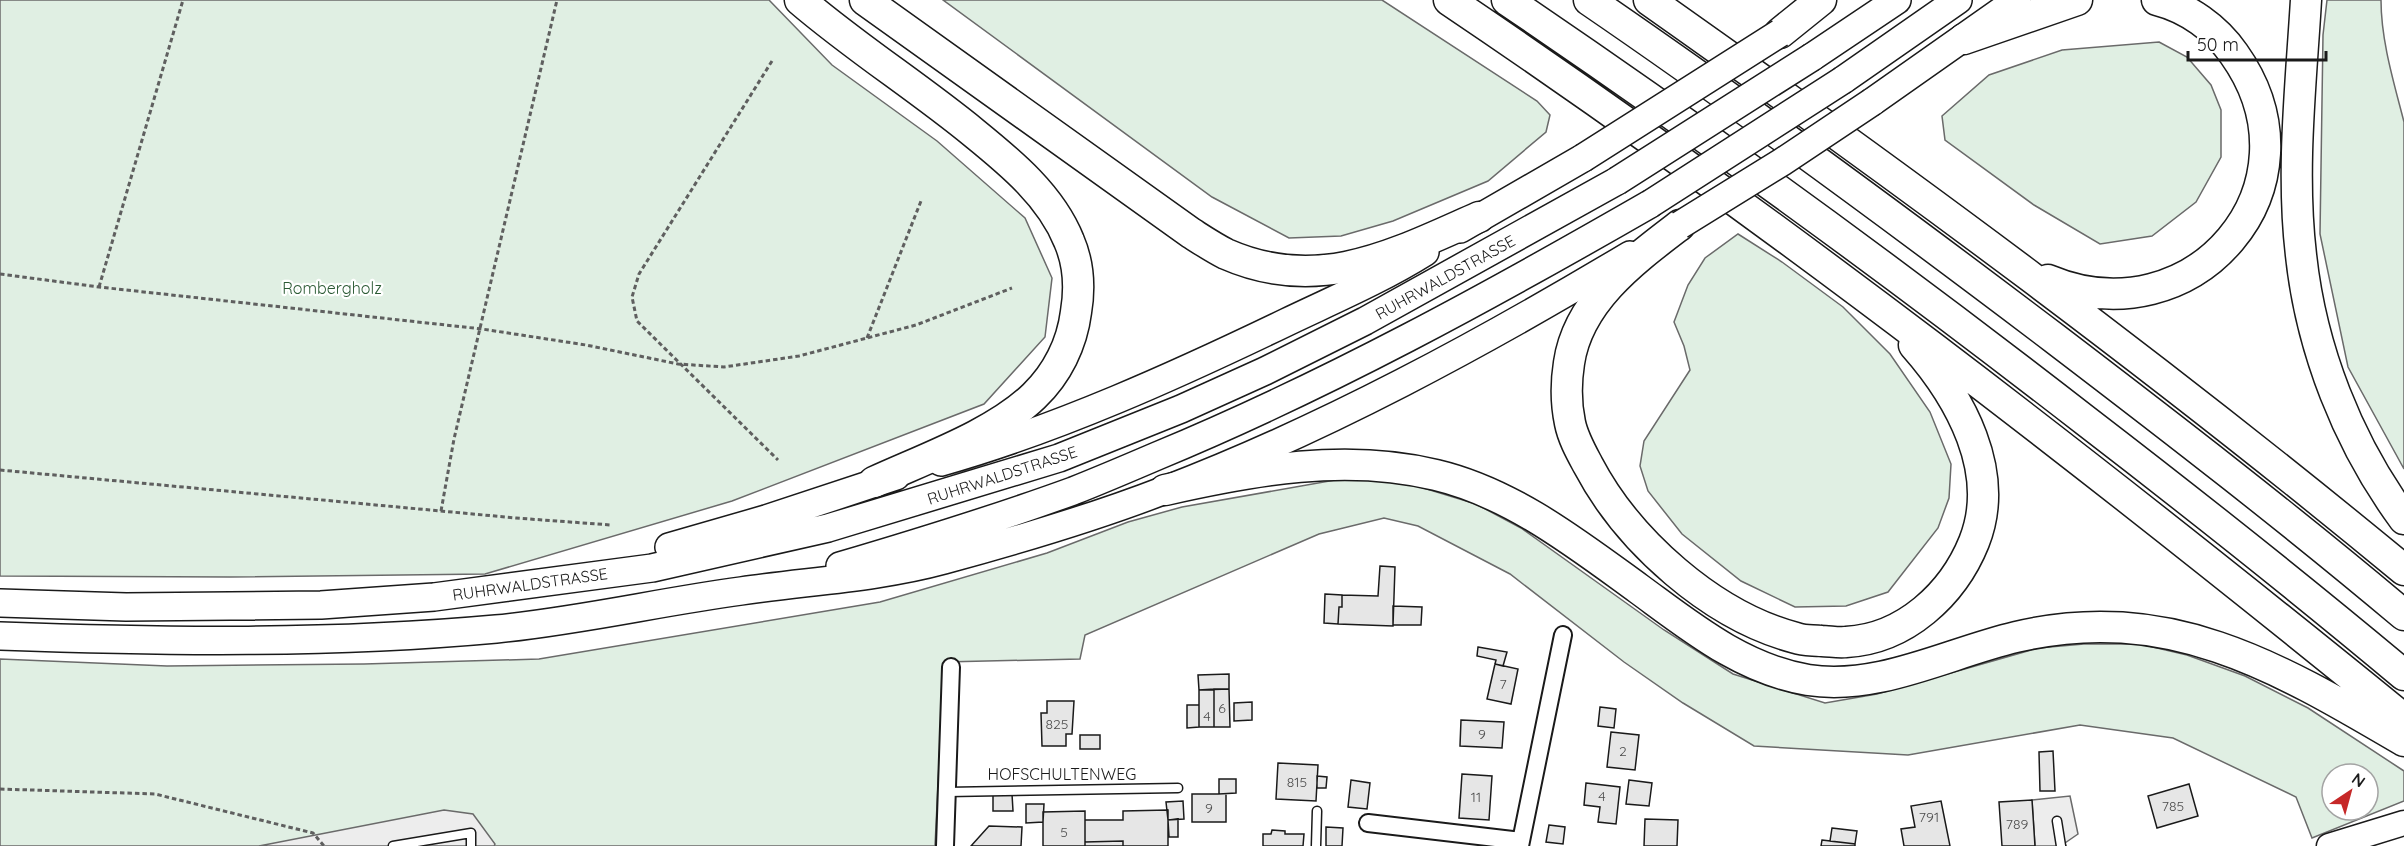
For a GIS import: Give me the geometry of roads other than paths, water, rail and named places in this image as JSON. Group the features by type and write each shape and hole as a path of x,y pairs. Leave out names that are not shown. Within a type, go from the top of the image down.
{"highway":[{"path":"801,0 845,36 935,101 1026,178 1057,218 1070,241 1078,270 1079,297 1066,352 1034,396 1007,418 976,435 874,482"},
{"path":"865,0 1191,233 1226,253 1260,266 1297,272 1333,270 1371,262 1479,217"},
{"path":"1449,0 1564,79 1846,281 2126,495 2404,719"},
{"path":"1507,0 1824,223 1986,344 2193,504 2404,675"},
{"path":"1589,0 1698,75 2010,305 2222,466 2404,615"},
{"path":"1649,0 1994,249 2242,439 2404,570"},
{"path":"1658,0 1690,29"},
{"path":"1780,33 1821,0"},
{"path":"575,577 973,453 1163,379 1344,295 1416,258 1479,217 1583,158 1835,0"},
{"name":"RUHRWALDSTRASSE","path":"0,603 126,607 321,605 435,597 652,568 828,528 1059,458 1181,409 1355,326 1617,181 1897,0"},
{"path":"740,591 831,569 923,542 1075,490 1203,437 1389,348 1515,282 1650,204 1843,80 1958,0"},
{"path":"0,636 135,641 307,640 413,636 545,622 740,591 906,570 1078,520 1165,490 1262,449 1448,357 1581,285 1782,162 1964,39 2017,0"},
{"path":"1964,39 2077,0"},
{"path":"1994,249 2042,278 2082,292 2131,292 2163,285 2199,269 2220,253 2236,234 2250,212 2260,188 2264,162 2262,113 2255,91 2244,68 2229,46 2210,27 2188,12 2157,0"},
{"path":"2306,0 2298,186 2301,254 2306,289 2321,352 2333,387 2372,469 2404,519"},
{"path":"1680,225 1641,255 1615,279 1596,302 1580,328 1569,361 1567,395 1570,424 1579,449 1599,486 1630,526 1668,565 1710,598 1755,624 1798,639 1847,642 1886,634 1918,616 1946,591 1965,564 1977,536 1983,507 1983,477 1974,442 1960,409 1917,349 1846,281"},
{"path":"1165,490 1263,471 1322,465 1360,464 1438,475 1493,496 1550,526 1697,632 1734,655 1775,673 1811,680 1844,681 1882,676 2016,637 2067,628 2109,626 2186,636 2228,649 2280,670 2404,741"}],"main road":[{"path":"2329,846 2404,823"}],"street":[{"path":"1368,824 1521,844 1563,635"},
{"path":"945,846 951,667"}],"lane":[{"name":"HOFSCHULTENWEG","path":"947,792 1178,788"},
{"path":"1316,846 1317,812"},
{"path":"2057,821 2061,846"},
{"path":"393,846 471,833 471,846"}],"park label":[{"name":"Rombergholz","path":"332,288"}]}
